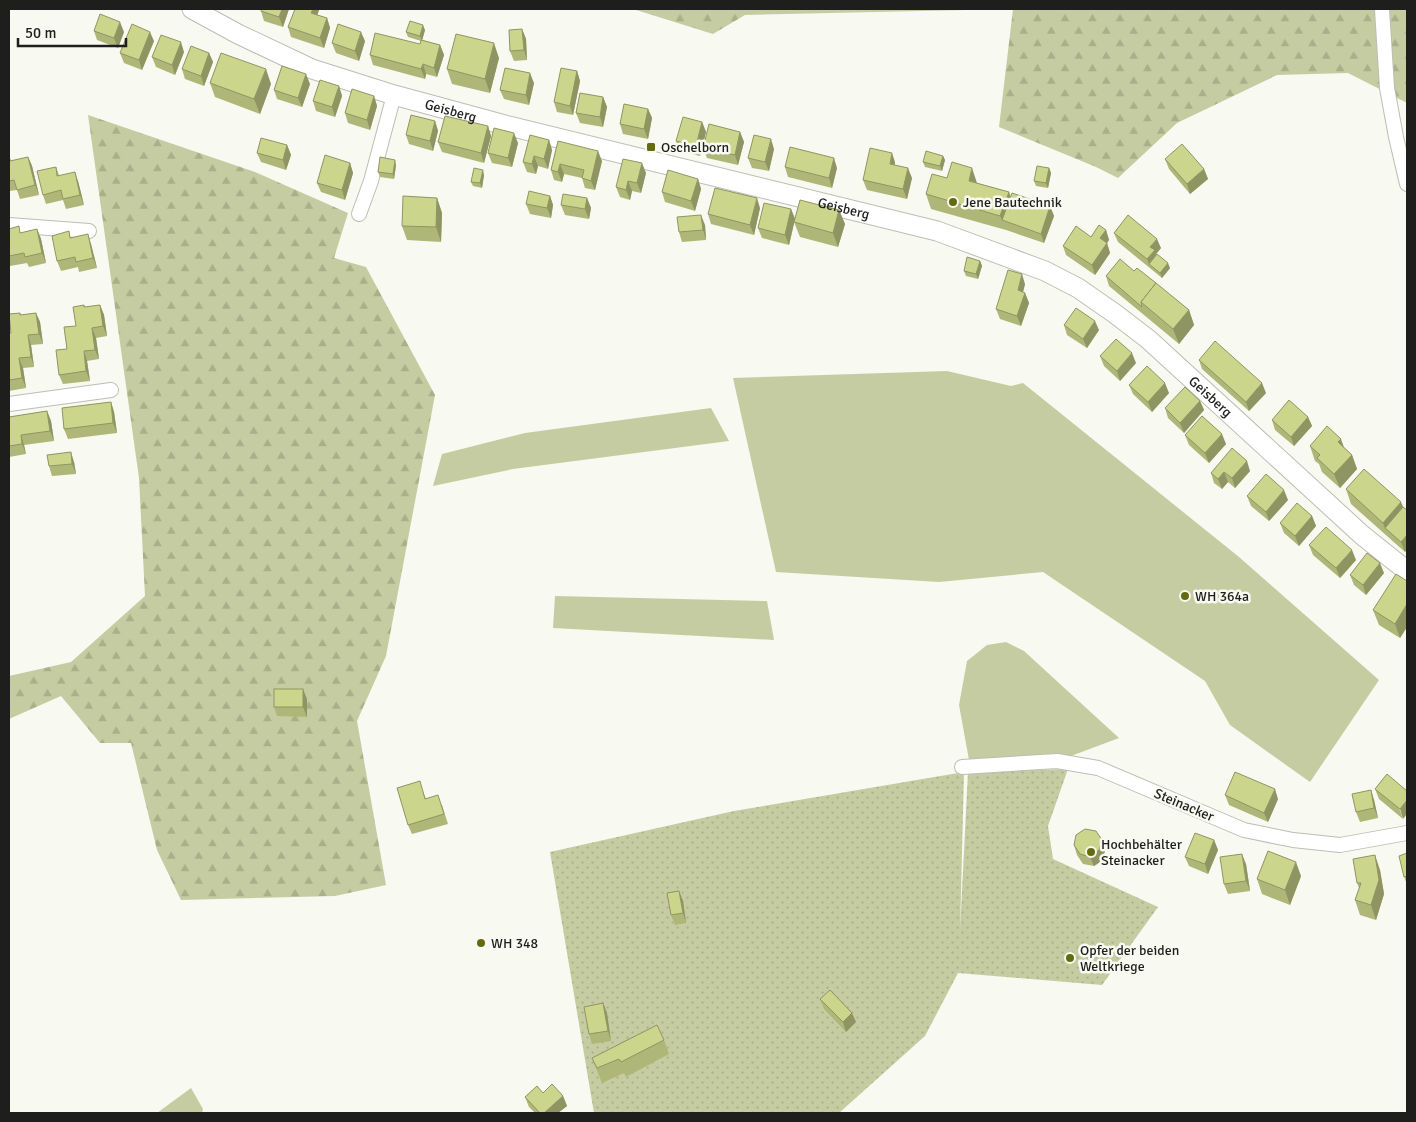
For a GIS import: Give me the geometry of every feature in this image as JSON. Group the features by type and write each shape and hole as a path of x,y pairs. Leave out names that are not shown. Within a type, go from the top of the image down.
{"street":[{"name":"Geisberg","path":"192,9 238,34 312,69 394,95 502,124 937,231 1045,271 1078,288 1148,339 1362,534 1407,571"},
{"path":"1382,9 1387,88 1407,184"},
{"path":"359,214 371,181 394,95"},
{"path":"9,225 90,231"},
{"path":"9,404 111,390"},
{"name":"Steinacker","path":"962,767 1057,761 1098,768 1244,830 1292,840 1340,845 1407,833"}],"green space":[{"path":"633,9 1013,9 745,15 713,34"},
{"path":"1013,9 1407,9 1407,103 1348,73 1277,75 1177,123 1118,178 999,127"},
{"path":"88,115 255,172 348,213 334,258 366,267 435,395 386,656 357,721 386,885 335,896 181,900 157,850 131,743 100,743 61,696 9,719 9,676 71,662 145,596 139,478"},
{"path":"947,371 1011,386 1023,383 1239,557 1379,680 1310,782 1230,725 1205,681 1043,572 939,582 776,572 733,378"},
{"path":"711,408 729,441 513,469 433,486 442,454 525,433"},
{"path":"555,596 767,601 774,640 553,628"},
{"path":"1006,642 1024,651 1119,738 1071,756 969,760 959,705 967,661 987,645"},
{"path":"1068,769 1048,826 1053,859 1158,907 1102,985 958,973 925,1036 839,1113 594,1113 550,852 734,811 964,772 960,931 968,772"},
{"path":"191,1088 203,1109 202,1113 157,1113"}],"building":[{"path":"261,9 282,9 279,17 261,11"},
{"path":"295,9 313,9 311,13 327,18 320,38 288,27"},
{"path":"100,14 120,22 114,38 94,31"},
{"path":"410,21 423,25 420,36 406,32"},
{"path":"132,24 150,32 139,60 120,53"},
{"path":"338,24 361,32 355,51 332,43"},
{"path":"522,29 524,50 510,51 509,30"},
{"path":"375,33 420,44 421,40 440,45 434,68 423,64 421,69 370,55"},
{"path":"456,34 494,43 485,79 447,69"},
{"path":"161,35 181,42 172,65 152,57"},
{"path":"191,46 209,53 201,76 182,69"},
{"path":"221,53 266,69 254,99 210,83"},
{"path":"282,66 306,74 298,98 274,90"},
{"path":"505,68 530,73 526,95 500,90"},
{"path":"561,68 577,71 570,106 554,102"},
{"path":"320,80 339,86 332,107 313,101"},
{"path":"352,89 374,96 367,120 345,113"},
{"path":"580,93 603,97 600,117 576,113"},
{"path":"624,104 648,109 644,129 620,124"},
{"path":"411,115 435,121 430,141 406,135"},
{"path":"445,116 488,126 481,153 438,142"},
{"path":"683,117 702,122 696,146 676,141"},
{"path":"709,124 740,132 735,155 703,148"},
{"path":"494,128 514,133 508,158 488,153"},
{"path":"530,135 549,140 544,159 534,156 532,164 523,162"},
{"path":"754,135 771,139 765,162 748,158"},
{"path":"261,138 287,145 283,160 257,153"},
{"path":"558,141 598,151 591,181 582,178 584,170 560,164 558,172 551,170"},
{"path":"1182,144 1204,169 1187,184 1165,159"},
{"path":"790,147 834,158 829,178 785,167"},
{"path":"870,148 892,153 890,164 908,168 903,189 863,180"},
{"path":"926,151 943,156 940,166 923,162"},
{"path":"9,155 10,161 28,157 35,185 17,190 14,180 9,181"},
{"path":"325,155 350,163 342,190 317,183"},
{"path":"380,157 395,160 393,174 378,172"},
{"path":"623,159 642,163 637,183 628,181 626,190 616,187"},
{"path":"952,162 972,168 969,181 1009,192 1000,216 926,194 932,174 947,178"},
{"path":"1037,166 1049,168 1046,183 1034,181"},
{"path":"56,167 57,176 75,172 80,195 63,199 61,190 43,195 37,171"},
{"path":"474,168 483,170 480,183 471,182"},
{"path":"668,170 698,179 691,201 662,192"},
{"path":"715,188 757,198 750,225 708,214"},
{"path":"529,191 550,196 547,208 526,204"},
{"path":"1012,193 1050,206 1041,234 1002,220"},
{"path":"563,194 587,198 585,209 561,205"},
{"path":"403,196 437,198 436,227 402,226"},
{"path":"800,200 839,210 833,233 794,222"},
{"path":"764,203 791,209 785,235 758,228"},
{"path":"701,215 703,230 679,232 677,217"},
{"path":"1128,215 1157,239 1150,247 1155,250 1147,259 1114,233"},
{"path":"1099,225 1106,230 1100,238 1107,243 1092,265 1063,246 1076,226 1091,237"},
{"path":"19,226 20,233 37,229 42,253 25,257 24,253 9,256 9,229"},
{"path":"69,231 70,238 88,234 93,258 76,262 75,257 57,261 52,236"},
{"path":"1157,254 1168,263 1160,273 1149,264"},
{"path":"967,257 980,261 976,274 964,271"},
{"path":"1120,259 1134,271 1137,268 1156,283 1141,302 1142,307 1106,276"},
{"path":"1008,270 1022,274 1018,290 1025,293 1017,316 996,309"},
{"path":"1156,283 1189,310 1173,329 1141,302"},
{"path":"84,305 84,307 100,305 103,326 92,328 95,350 84,351 86,371 59,375 56,350 67,349 64,327 76,326 73,307"},
{"path":"1076,308 1095,321 1083,339 1064,325"},
{"path":"20,313 20,315 36,313 39,334 28,335 31,357 19,358 22,378 9,380 9,333 11,333 9,314"},
{"path":"1116,339 1132,353 1117,371 1100,356"},
{"path":"1215,341 1262,383 1246,402 1199,360"},
{"path":"1147,366 1165,383 1148,402 1129,385"},
{"path":"1185,387 1200,401 1180,423 1165,408"},
{"path":"1289,400 1308,417 1291,437 1272,420"},
{"path":"111,402 113,423 64,429 62,408"},
{"path":"47,411 50,431 21,435 22,444 9,446 9,417"},
{"path":"1202,416 1222,434 1205,453 1185,435"},
{"path":"1327,426 1341,439 1338,442 1352,455 1334,474 1317,458 1320,455 1310,446"},
{"path":"1232,448 1247,461 1232,478 1224,472 1218,479 1211,473"},
{"path":"71,452 72,464 49,466 47,455"},
{"path":"1364,469 1401,502 1383,523 1346,489"},
{"path":"1266,474 1284,490 1266,512 1247,496"},
{"path":"1297,503 1312,516 1295,536 1280,523"},
{"path":"1403,507 1407,510 1407,535 1401,542 1385,528"},
{"path":"1326,527 1352,550 1336,568 1309,545"},
{"path":"1367,553 1380,563 1363,585 1350,575"},
{"path":"1396,574 1407,581 1407,604 1395,624 1373,610"},
{"path":"274,689 303,689 303,707 274,707"},
{"path":"1235,772 1275,789 1264,813 1225,795"},
{"path":"1387,774 1407,791 1407,800 1400,809 1375,789"},
{"path":"420,781 425,799 438,795 444,814 408,825 397,788"},
{"path":"1371,790 1374,808 1356,812 1352,794"},
{"path":"1085,829 1096,831 1102,840 1099,850 1090,857 1080,854 1074,845 1076,835"},
{"path":"1195,833 1214,840 1205,864 1185,857"},
{"path":"1268,851 1296,862 1285,890 1257,879"},
{"path":"1407,853 1407,876 1404,877 1399,856"},
{"path":"1242,854 1246,881 1224,884 1220,857"},
{"path":"1375,855 1379,880 1371,905 1355,900 1361,883 1357,883 1353,859"},
{"path":"679,891 683,913 671,915 667,893"},
{"path":"830,990 852,1013 843,1022 820,999"},
{"path":"603,1003 608,1031 589,1034 584,1007"},
{"path":"657,1025 664,1040 621,1062 619,1059 597,1068 592,1058"},
{"path":"552,1084 563,1096 544,1113 540,1113 525,1097 537,1086 543,1093"}],"place":[{"name":"Oschelborn","path":"651,147"},
{"name":"Jene Bautechnik","path":"953,202"},
{"name":"WH 364a","path":"1185,596"},
{"name":"Hochbehälter Steinacker","path":"1091,852"},
{"name":"WH 348","path":"481,943"},
{"name":"Opfer der beiden Weltkriege","path":"1070,958"}]}
